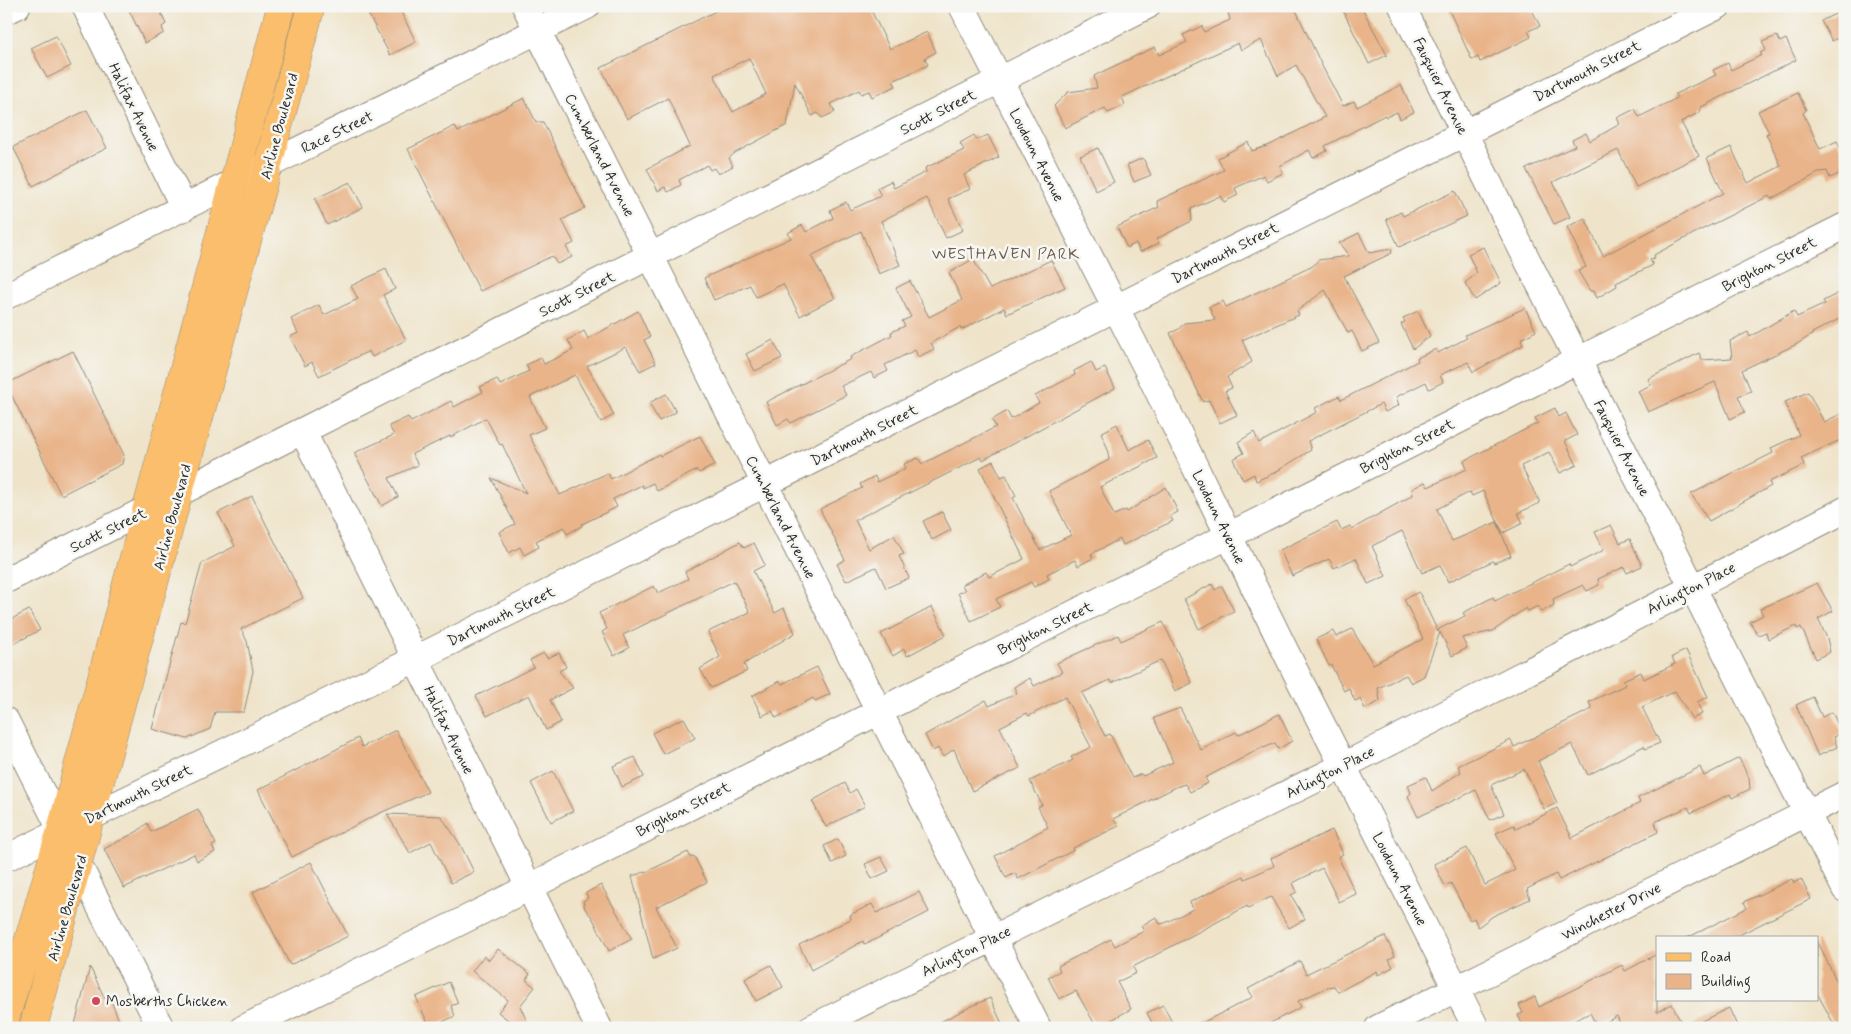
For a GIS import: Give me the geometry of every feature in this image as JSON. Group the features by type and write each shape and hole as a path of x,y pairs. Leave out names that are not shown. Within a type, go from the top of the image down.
{"main road":[{"name":"Airline Boulevard","path":"6,1016 61,830 144,512 281,6"},
{"name":"Airline Boulevard","path":"34,1028 311,6"}],"street":[{"path":"6,12 17,6"},
{"name":"Halifax Avenue","path":"85,6 184,208"},
{"name":"Cumberland Avenue","path":"525,6 1038,1028"},
{"name":"Race Street","path":"6,296 587,6"},
{"name":"Loudoun Avenue","path":"962,6 1476,1028"},
{"name":"Scott Street","path":"6,580 1146,6"},
{"name":"Fauquier Avenue","path":"1402,6 1578,360 1845,888"},
{"name":"Dartmouth Street","path":"6,858 414,660 1718,6"},
{"name":"Brighton Street","path":"244,1028 528,888 1845,226"},
{"name":"Halifax Avenue","path":"303,432 414,660 599,1028"},
{"name":"Arlington Place","path":"811,1028 1343,766 1845,510"},
{"path":"6,721 161,1028"},
{"name":"Winchester Drive","path":"1378,1028 1845,794"}],"building":[{"path":"127,6 158,6 166,24 162,27 164,33 145,43"},
{"path":"364,6 398,6 416,42 390,55"},
{"path":"726,6 869,6 890,49 927,32 936,52 925,58 928,65 893,81 896,86 872,97 869,91 861,94 859,90 831,104 835,112 822,118 818,113 812,116 795,83 787,125 735,153 729,158 733,166 718,174 714,168 710,170 707,165 679,180 681,185 668,192 665,187 658,191 647,169 690,146 668,98 627,119 601,68","holes":["749,58 766,94 733,112 714,75"]},
{"path":"1239,6 1244,13 1257,6 1294,6 1343,106 1354,101 1357,107 1401,85 1414,112 1400,119 1397,112 1386,117 1385,115 1325,146 1327,151 1313,158 1309,150 1280,166 1283,173 1267,181 1264,175 1235,188 1238,195 1224,202 1220,196 1191,209 1192,221 1156,239 1159,243 1140,252 1136,243 1127,248 1117,227 1159,207 1157,201 1224,170 1218,158 1248,142 1252,151 1270,145 1325,117 1296,65 1278,76 1261,40 1241,50 1238,43 1122,97 1125,105 1108,113 1105,108 1065,128 1054,106 1068,92 1097,88 1094,76 1108,69 1155,47 1159,55 1187,42 1183,35 1202,26 1204,32 1230,20 1228,12"},
{"path":"1341,6 1361,6 1387,55 1369,64"},
{"path":"1447,6 1530,6 1540,26 1528,31 1531,37 1480,62 1478,57 1472,60"},
{"path":"1845,9 1845,35 1832,41 1821,21"},
{"path":"56,36 71,66 47,78 31,48"},
{"path":"1777,36 1780,42 1786,39 1796,60 1701,107 1700,112 1681,122 1699,156 1636,187 1618,150 1553,182 1570,217 1554,224 1526,169 1575,146 1572,140 1586,133 1590,141 1620,124 1617,118 1635,109 1639,117 1677,98 1675,94 1716,75 1713,70 1728,63 1731,70 1762,55 1760,53 1766,50 1762,42"},
{"path":"1798,93 1806,110 1803,113 1820,149 1837,141 1845,157 1845,171 1830,178 1827,171 1820,172 1771,199 1769,196 1654,255 1655,257 1650,260 1653,265 1616,283 1617,286 1597,298 1594,291 1590,291 1578,271 1586,267 1567,227 1585,218 1603,256 1723,193 1707,158 1731,147 1748,183 1781,166 1766,134 1769,133 1758,111"},
{"path":"524,98 536,122 543,122 585,208 562,220 574,243 566,247 572,257 557,264 552,256 480,291 408,149 455,126 458,132"},
{"path":"87,110 107,148 33,186 13,147"},
{"path":"974,135 977,140 988,135 999,157 964,175 970,189 948,199 963,230 946,238 927,198 881,221 900,265 879,274 861,231 811,256 835,298 800,316 783,284 756,297 750,285 714,300 704,278 791,238 788,233 802,225 806,232 833,218 830,210 846,202 850,210 881,196 877,188 891,181 894,188 926,172 925,168 964,150 960,143"},
{"path":"1098,148 1114,182 1096,191 1080,156"},
{"path":"1143,158 1151,175 1134,182 1127,165"},
{"path":"350,182 363,207 327,225 315,199"},
{"path":"1455,191 1467,216 1399,247 1386,219 1401,212 1403,216"},
{"path":"1359,233 1369,253 1391,249 1392,253 1344,276 1379,343 1362,351 1352,331 1348,333 1325,290 1297,311 1299,315 1242,340 1252,362 1227,377 1232,388 1225,391 1237,415 1220,423 1209,400 1203,402 1170,333 1179,329 1184,323 1215,320 1209,307 1223,301 1226,307 1313,266 1318,260 1349,256 1339,243"},
{"path":"1483,247 1501,283 1475,300 1465,283 1477,273 1468,254"},
{"path":"973,259 990,289 1051,260 1065,287 1007,314 1004,308 961,330 960,327 931,343 934,349 918,357 915,350 885,365 888,371 874,378 871,372 841,386 846,395 791,423 788,419 777,425 766,402 851,359 850,357 892,335 891,332 905,326 902,321 911,317 896,288 910,281 929,317 962,300 949,273"},
{"path":"386,269 395,289 383,295 406,340 372,357 369,351 319,376 312,362 305,366 290,337 298,333 291,319 319,305 324,315 358,299 351,286"},
{"path":"1845,290 1845,316 1812,333 1797,344 1742,370 1751,391 1738,396 1745,412 1730,419 1715,382 1648,412 1638,391 1651,385 1648,379 1699,353 1702,360 1732,358 1730,341 1748,332 1750,337 1794,311 1797,317 1825,304 1823,301"},
{"path":"1525,308 1536,331 1521,339 1523,345 1473,372 1468,362 1440,375 1443,382 1429,389 1426,382 1396,397 1399,405 1385,412 1381,404 1308,441 1311,450 1274,473 1256,481 1254,474 1243,480 1233,459 1244,453 1238,442 1254,432 1259,443 1317,412 1315,408 1339,396 1341,400 1418,361 1417,358 1436,349 1438,353 1467,338 1465,335"},
{"path":"638,311 650,337 644,340 656,363 640,371 626,347 587,366 614,415 601,422 575,375 530,397 545,428 529,435 560,495 608,473 611,479 659,454 660,456 700,436 715,465 699,473 697,470 657,491 653,483 643,488 642,485 613,499 617,507 582,524 582,526 567,534 564,527 536,541 539,547 524,555 520,547 509,553 499,532 515,524 491,478 526,493 502,444 500,445 486,418 451,437 412,454 418,465 389,478 398,497 382,506 354,453 394,435 389,426 408,417 411,422 451,401 454,407 483,392 480,387 497,379 500,385 529,371 526,365 541,358 544,364 573,350 568,340 584,331 588,339"},
{"path":"1418,311 1430,336 1413,349 1401,324 1405,322 1403,318"},
{"path":"773,340 782,358 755,371 746,354"},
{"path":"73,351 124,455 122,464 61,495 6,384"},
{"path":"1091,362 1096,372 1105,368 1115,388 983,460 981,457 855,520 869,549 894,535 904,554 899,556 909,578 886,588 876,567 846,581 837,564 845,560 820,509 862,488 860,484 875,476 877,482 906,468 904,464 918,458 922,464 996,427 992,420 1007,411 1011,419 1039,403 1035,396 1075,375 1074,371"},
{"path":"1808,392 1824,422 1845,412 1845,438 1801,458 1804,465 1769,482 1771,486 1709,521 1691,494 1773,453 1771,448 1799,435 1785,402"},
{"path":"666,394 676,412 659,421 649,403"},
{"path":"1555,408 1559,417 1566,413 1577,435 1565,441 1577,465 1560,473 1549,452 1521,466 1540,503 1518,513 1523,523 1503,533 1483,491 1472,496 1470,492 1437,509 1452,541 1497,522 1511,556 1494,563 1493,561 1448,582 1440,565 1422,573 1402,531 1372,546 1386,576 1368,584 1356,558 1334,568 1329,559 1292,576 1280,550 1337,522 1341,530 1350,526 1352,529 1413,495 1412,489 1425,482 1428,487 1467,469 1464,461 1538,423 1535,418"},
{"path":"1117,424 1129,450 1148,440 1157,458 1100,487 1114,515 1126,510 1127,512 1166,487 1178,512 1170,516 1173,521 1123,545 1120,539 1091,554 1093,558 1078,566 1075,560 1047,574 1049,579 1034,587 1031,582 996,599 1000,607 971,621 958,593 965,590 962,585 986,572 989,577 1024,559 980,468 993,461 1001,477 1006,475 1016,496 1013,498 1040,550 1071,535 1049,491 1109,460 1107,447 1101,433"},
{"path":"252,496 303,598 241,629 247,641 253,671 244,712 215,712 210,729 187,739 152,729 181,622 185,623 202,563 235,546 218,513"},
{"path":"942,512 951,530 932,540 923,521"},
{"path":"1611,525 1620,543 1630,539 1642,566 1627,573 1624,567 1598,579 1599,585 1587,591 1583,585 1553,599 1554,605 1541,612 1538,606 1528,611 1526,608 1493,631 1462,638 1467,648 1452,656 1440,632 1424,676 1411,683 1406,675 1378,688 1380,701 1365,709 1360,699 1355,701 1349,688 1344,691 1316,639 1333,631 1336,637 1352,629 1373,664 1423,639 1404,599 1419,592 1438,632 1439,629 1465,616 1463,613 1493,597 1495,601 1569,564 1570,567 1604,550 1595,532"},
{"path":"740,542 744,548 754,543 765,565 753,571 775,613 784,608 795,633 744,664 747,671 711,688 700,669 720,657 708,632 750,612 734,581 623,635 629,648 614,656 602,632 607,629 599,613 654,586 658,593 688,579 685,572"},
{"path":"1817,583 1833,611 1818,619 1827,638 1830,652 1816,659 1801,627 1797,629 1796,626 1768,639 1766,632 1758,635 1750,622 1763,615 1760,609"},
{"path":"1212,584 1215,590 1222,586 1234,611 1199,629 1184,599"},
{"path":"932,607 946,635 907,656 904,649 893,656 881,634"},
{"path":"29,610 40,630 11,645 6,637 6,622"},
{"path":"1163,622 1192,683 1175,691 1161,660 1112,683 1110,680 1082,693 1105,736 1110,734 1132,778 1141,774 1143,776 1173,762 1154,718 1180,708 1201,750 1236,732 1238,735 1279,714 1292,741 1278,749 1275,743 1263,747 1205,778 1208,783 1190,792 1185,784 1176,787 1113,819 1119,826 1073,848 1074,850 1018,879 1015,873 1006,878 995,856 1048,827 1038,807 1042,805 1030,781 1073,760 1071,757 1091,747 1065,697 1029,716 1027,713 1000,727 1020,768 972,791 954,749 943,757 938,748 933,751 925,735 986,700 989,706 1017,693 1014,687 1030,678 1034,686 1062,672 1057,663 1118,635 1121,641"},
{"path":"1686,650 1708,697 1697,702 1702,714 1692,719 1675,691 1642,707 1660,743 1645,749 1644,746 1588,775 1572,744 1538,761 1557,803 1544,809 1524,769 1491,785 1504,814 1490,820 1476,790 1418,817 1408,796 1411,793 1408,785 1426,777 1432,791 1461,772 1458,766 1511,740 1514,747 1592,709 1589,702 1625,685 1623,680 1641,672 1644,679 1675,664 1672,657"},
{"path":"544,653 547,658 559,653 566,667 559,671 573,688 550,700 561,722 546,730 529,695 487,716 476,696 534,667 530,660"},
{"path":"817,667 830,694 815,701 813,698 776,718 772,711 762,716 752,696 780,681 782,684"},
{"path":"1813,697 1822,717 1832,712 1842,733 1834,737 1837,747 1818,756 1796,705"},
{"path":"684,718 695,738 663,754 652,733"},
{"path":"396,730 428,792 378,814 292,857 258,790 358,738 362,747"},
{"path":"635,757 644,777 622,787 613,766"},
{"path":"1739,758 1749,778 1750,789 1732,798 1730,794 1691,813 1688,807 1655,822 1658,832 1559,880 1556,874 1527,889 1530,899 1493,916 1478,927 1474,918 1470,920 1451,883 1445,886 1434,864 1467,848 1485,885 1515,870 1496,833 1514,825 1516,829 1557,808 1572,838 1640,803 1638,798 1700,767 1704,776"},
{"path":"553,771 573,811 551,822 531,783"},
{"path":"845,783 850,793 856,789 865,806 826,827 812,801"},
{"path":"198,809 216,844 212,846 215,852 197,861 194,854 124,888 104,849 138,831 147,823 151,832"},
{"path":"387,814 441,816 460,844 474,872 451,883 431,842 410,853"},
{"path":"1332,830 1343,854 1338,857 1356,894 1339,902 1322,868 1293,883 1297,892 1291,895 1305,919 1289,928 1271,897 1248,908 1247,906 1133,967 1136,973 1117,982 1131,1009 1097,1028 1076,991 1059,999 1048,977 1060,971 1058,966 1111,939 1115,946 1144,931 1141,926 1156,917 1160,924 1165,923 1193,909 1190,902 1244,876 1245,879 1274,866 1271,858"},
{"path":"838,839 846,856 832,863 824,846"},
{"path":"688,852 691,858 694,856 707,882 656,907 677,948 653,959 632,876 648,871"},
{"path":"881,857 889,871 872,879 865,864"},
{"path":"311,862 348,936 290,965 253,892"},
{"path":"1792,879 1794,883 1801,879 1811,899 1737,936 1691,936 1747,908 1744,902"},
{"path":"601,885 632,939 609,951 592,917 585,909 583,901 588,898 586,893"},
{"path":"919,892 929,912 870,942 864,944 863,941 811,970 799,945 851,919 850,915 872,904 877,913"},
{"path":"1385,936 1395,956 1389,959 1393,967 1378,975 1377,971 1338,992 1334,986 1328,987 1298,1001 1301,1007 1261,1028 1192,1028 1253,997 1248,989 1300,961 1306,974"},
{"path":"1818,942 1842,993 1845,1028 1836,1028 1818,995"},
{"path":"498,949 530,974 526,980 535,987 520,1006 530,1028 518,1028 498,1012 508,1000 472,971 484,956 489,960"},
{"path":"1656,955 1657,1012 1672,1004 1684,1028 1622,1028 1617,1016 1597,1027 1590,1013 1559,1028 1524,1028 1518,1015 1523,1013 1519,1005 1535,997 1539,1007 1622,965 1625,971"},
{"path":"771,965 783,987 756,1001 745,979"},
{"name":"Mosberths Chicken","path":"90,967 105,999 109,996 122,1028 74,1028"},
{"path":"449,982 458,1003 451,1006 455,1016 430,1028 416,997"},
{"path":"990,998 1004,1028 928,1028 976,1004"},
{"path":"1163,1005 1175,1028 1155,1028 1147,1013"},
{"path":"1729,1008 1738,1028 1687,1028"}],"place":[{"name":"Mosberths Chicken","path":"96,1001"}],"district":[{"name":"WESTHAVEN PARK","path":"1006,253"}]}
